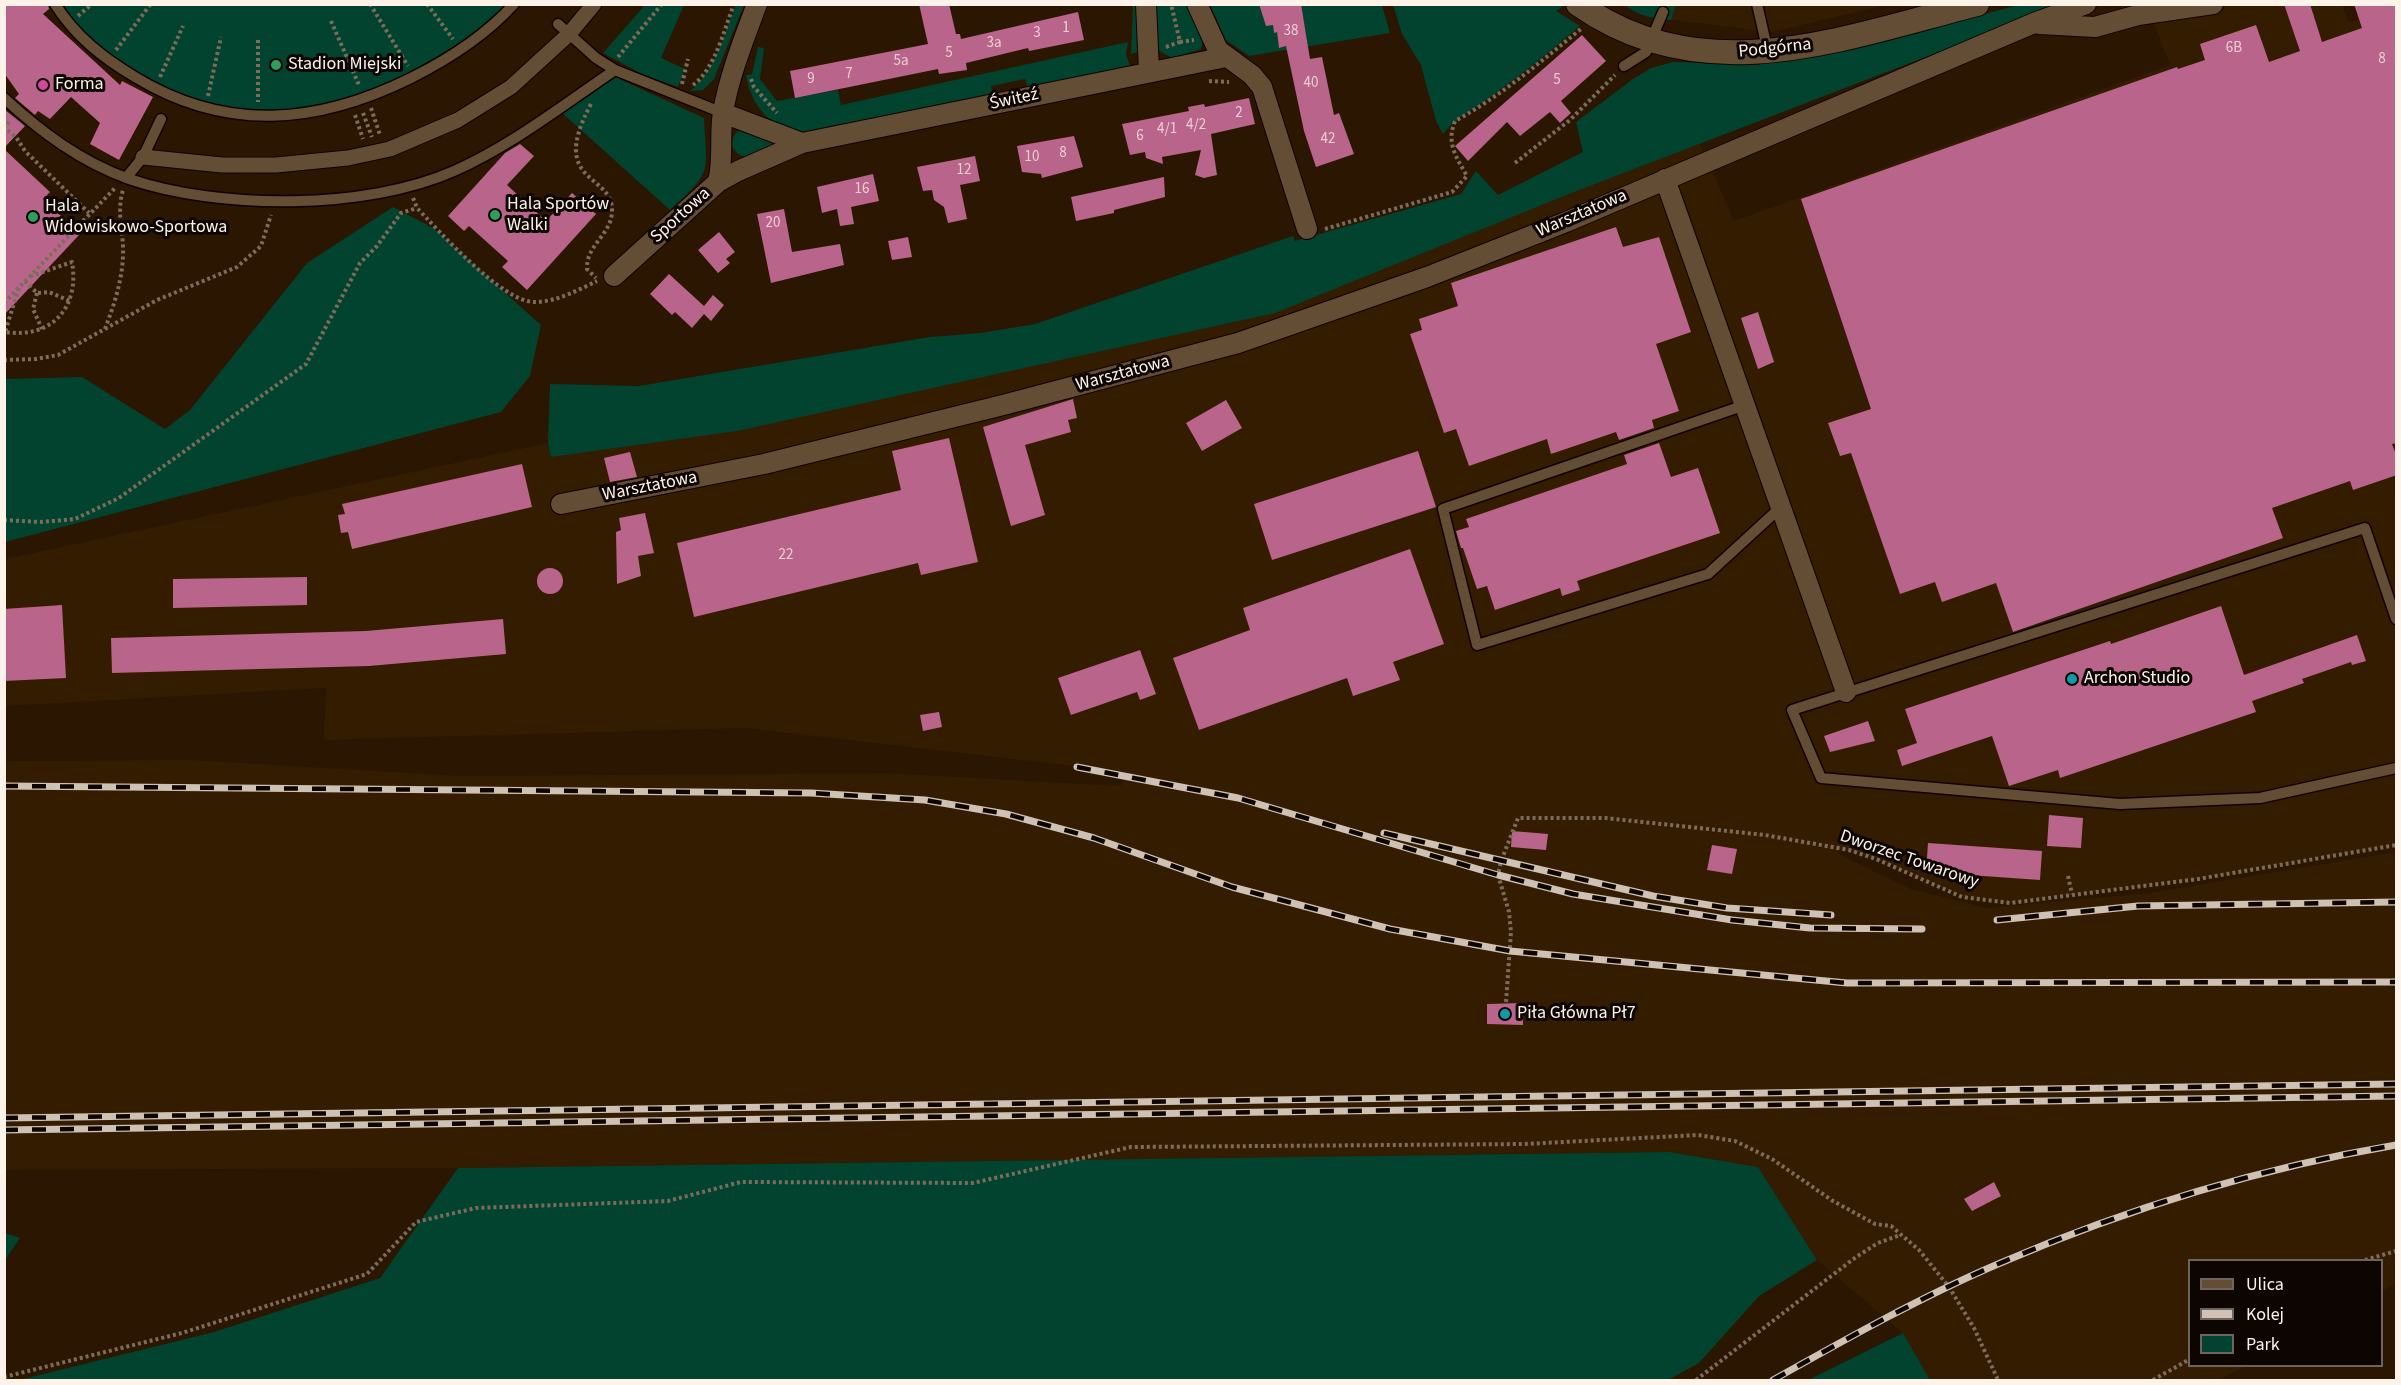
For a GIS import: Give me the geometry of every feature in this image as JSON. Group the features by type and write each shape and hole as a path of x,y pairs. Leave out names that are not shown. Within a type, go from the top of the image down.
{"street":[{"path":"143,157 222,165 265,165 376,152 458,120 511,87 563,29 594,4"},
{"name":"Sportowa","path":"606,278 718,182 722,161 723,113 741,46 757,4"},
{"path":"1146,4 1148,63"},
{"path":"1197,4 1214,44 1227,57 1252,75 1262,87 1307,230"},
{"name":"Podgórna","path":"1578,4 1615,26 1652,40 1710,53 1768,52 1830,41 1943,9 1977,4"},
{"name":"Warsztatowa","path":"561,504 764,464 1007,404 1238,343 1427,277 1566,222 2034,23 2086,4"},
{"name":"Warsztatowa","path":"2034,23 2095,27 2138,15 2213,4"},
{"name":"Świteź","path":"718,182 802,143 1148,63 1227,57"},
{"path":"723,113 802,143"},
{"path":"1665,179 1846,692"}],"lane":[{"path":"55,4 84,40 109,60 154,89 205,108 258,115 306,114 361,100 414,76 460,50 514,4"},
{"path":"1757,4 1768,52"},
{"path":"1624,66 1646,52 1663,12"},
{"path":"563,29 596,58 615,70 723,113"},
{"path":"4,98 64,147 126,178 158,188 274,200 339,198 410,188 454,171 524,131 615,70"},
{"path":"126,178 143,157 161,119"},
{"path":"1745,405 1443,509 1477,645 1708,574 1781,507"},
{"path":"2397,618 2365,528 1792,710 1821,778 2120,804 2260,798 2397,768"}],"path":[{"path":"370,4 414,76"},
{"path":"427,4 460,50"},
{"path":"615,70 618,57 662,4"},
{"path":"678,96 702,78 734,4"},
{"path":"1148,63 1180,42 1171,4"},
{"path":"109,60 150,5"},
{"path":"331,21 361,100 376,152"},
{"path":"154,89 183,26"},
{"path":"1307,230 1309,234 1452,192 1467,176 1451,148 1450,139 1455,121 1520,79 1574,34"},
{"path":"205,108 221,38"},
{"path":"258,40 258,115"},
{"path":"678,96 688,69 688,59"},
{"path":"1515,163 1570,120 1624,66"},
{"path":"750,69 754,87 783,120"},
{"path":"1205,81 1234,82"},
{"path":"361,100 376,152"},
{"path":"361,100 376,152"},
{"path":"593,100 574,148 578,165 590,180 606,193 612,204 609,226 597,240 586,262 587,269 606,278"},
{"path":"4,127 16,137 25,151 89,213"},
{"path":"4,303 89,213 126,178"},
{"path":"105,331 119,288 123,247 118,207 126,178"},
{"path":"410,188 417,208 467,258 514,296 534,303 565,296 606,278"},
{"path":"4,360 36,359 58,355 105,331 157,300 237,267 261,246 274,200"},
{"path":"4,520 40,522 75,519 119,498 306,364 360,263 378,246 401,213 417,208"},
{"path":"19,288 5,332 30,333 53,322 70,301 74,282 72,262 29,277"},
{"path":"25,281 37,293 49,292 70,301"},
{"path":"37,293 33,309 42,329"},
{"name":"Dworzec Towarowy","path":"1506,1002 1511,932 1509,912 1498,875 1500,861 1518,818 1605,818 1784,839 1849,850 1876,859 1962,897 2010,903 2037,902 2072,894 2198,879 2397,845"},
{"path":"2068,876 2072,894"},
{"path":"4,1377 182,1333 367,1274 416,1222 476,1208 668,1202 741,1182 973,1183 1131,1147 1525,1144 1698,1135 1735,1141 1772,1159 1833,1201 1875,1224 1891,1226 1919,1250 1949,1287 1974,1328 1998,1380"},
{"path":"1696,1380 1856,1257 1878,1243 1900,1235"},
{"path":"2369,1259 2397,1251"},
{"path":"2153,1380 2188,1360"}],"shaded area":[{"path":"2342,4 2349,23 2396,6 2396,845 2198,879 2010,903 1962,897 1877,859 1838,849 1838,854 1911,889 1987,908 2151,893 2396,852 2396,1283 2383,1291 2383,1259 2188,1259 2188,1367 2244,1367 2219,1380 1930,1380 1903,1333 1817,1260 1758,1167 1670,1152 458,1168 5,1170 5,761 191,760 461,776 887,773 1121,786 1125,772 745,728 324,740 326,688 5,706 5,559 548,443 551,457 1564,196 1700,144 1734,221 2170,65 2150,14 2213,5"},
{"path":"1676,5 1886,5 1772,32 1671,20"}],"green space":[{"name":"Stadion Miejski","path":"55,5 514,5 428,70 306,114 207,109 123,70"},
{"path":"645,5 684,5 661,58 685,69 678,87 642,74 603,53"},
{"path":"736,5 744,5 714,79 703,90 690,91 713,62"},
{"path":"1133,5 1139,5 1138,52 1131,54"},
{"path":"1154,5 1187,5 1203,40 1201,49 1172,58 1158,50"},
{"path":"1210,5 1260,5 1266,25 1273,25 1274,32 1277,32 1279,47 1307,42 1303,18 1293,5 1382,5 1390,33 1249,56 1226,40"},
{"path":"1393,5 1559,5 1562,7 1556,11 1580,26 1518,76 1462,116 1443,134 1436,121 1421,65 1402,34"},
{"path":"1625,5 1676,5 1671,20 1665,20 1640,14"},
{"path":"2019,5 2061,5 1564,196 1275,313 737,431 551,457 548,443 550,384 639,386 930,337 980,333 1035,324 1293,236 1295,241 1461,194 1476,171 1498,195 1583,152 1576,122 1651,68 1673,62 1755,65 1823,56"},
{"path":"1128,42 1126,54 1130,66 1028,88 1025,79 991,86 993,95 809,133 784,127 766,116 753,98 746,75 752,74 758,47 764,48 760,79 777,101 838,90 841,105"},
{"path":"615,77 704,118 706,161 704,170 694,187 670,210 561,112"},
{"path":"739,130 771,142 772,147 750,156 740,155 732,145 733,137"},
{"path":"393,207 433,228 541,325 530,376 501,412 5,542 5,379 82,377 165,429 190,410 307,263"},
{"path":"1670,1152 1758,1167 1817,1260 1759,1296 1699,1363 1668,1380 19,1380 214,1332 380,1278 458,1168"},
{"path":"4,1233 20,1238 5,1260"},
{"path":"1903,1333 1930,1380 1808,1380"}],"building":[{"path":"4,4 48,4 49,9 43,14 120,85 122,81 153,97 119,160 90,144 100,123 71,97 50,119 38,111 35,115 15,98 19,94 4,73"},
{"path":"919,4 949,4 956,34 960,34 961,39 1078,12 1084,40 1029,51 1028,48 966,63 967,70 939,74 938,69 795,98 790,71 928,44"},
{"path":"1259,4 1301,4 1310,59 1322,57 1334,115 1339,113 1354,154 1316,167 1304,131 1286,46 1279,48 1277,32 1274,33 1273,25 1266,26"},
{"path":"2284,4 2310,4 2322,42 2362,28 2354,4 2397,4 2397,443 2392,444 2397,457 2397,475 2353,490 2350,481 2272,508 2283,538 2013,632 1996,583 1942,602 1935,582 1900,594 1851,453 1840,456 1828,423 1871,409 1801,199 2177,67 2178,69 2205,60 2200,44 2256,25 2269,62 2300,51"},
{"path":"1582,35 1606,61 1561,101 1571,113 1560,123 1550,112 1520,136 1507,122 1468,161 1455,146"},
{"path":"1249,98 1255,124 1211,134 1217,175 1204,178 1195,175 1201,150 1162,157 1163,164 1146,158 1145,152 1130,155 1122,124 1189,111 1188,107 1204,104 1205,107"},
{"path":"4,109 25,126 4,148"},
{"path":"1074,136 1083,167 1042,178 1041,174 1022,172 1017,146"},
{"name":"Hala Sportów Walki","path":"520,144 534,156 507,185 546,221 572,193 596,214 527,290 502,267 508,261 469,226 464,231 448,216 505,153"},
{"name":"Hala Widowiskowo-Sportowa","path":"4,149 50,192 43,199 80,234 4,315"},
{"path":"975,156 980,181 960,185 967,219 948,223 944,207 934,200 932,190 923,191 917,167"},
{"path":"873,174 879,201 851,207 854,224 840,226 837,209 822,213 817,187"},
{"path":"1164,177 1165,197 1114,210 1114,213 1076,221 1071,197"},
{"path":"784,209 792,252 840,244 844,265 771,283 757,214"},
{"path":"1616,227 1623,247 1659,237 1691,332 1656,344 1679,411 1652,420 1654,428 1619,440 1616,432 1551,454 1547,439 1469,466 1456,429 1444,433 1410,334 1422,330 1419,319 1458,306 1451,283"},
{"path":"719,232 735,252 726,259 730,263 718,273 698,250"},
{"path":"908,237 912,257 892,260 888,241"},
{"path":"669,274 704,306 713,295 724,305 711,321 704,314 692,328 675,312 672,315 650,294"},
{"path":"1758,312 1774,362 1758,369 1741,318"},
{"path":"1073,399 1077,418 1068,420 1071,432 1025,445 1045,515 1011,526 983,427"},
{"path":"1226,400 1242,428 1202,451 1186,423"},
{"path":"949,438 978,562 921,575 918,563 694,617 677,543 901,490 892,451"},
{"path":"1659,443 1671,477 1698,468 1720,533 1577,581 1580,590 1562,596 1560,588 1495,610 1487,586 1477,589 1463,548 1461,548 1456,531 1469,527 1466,519 1627,464 1624,455"},
{"path":"1418,451 1436,507 1272,560 1254,504"},
{"path":"630,452 637,477 610,482 604,458"},
{"path":"522,464 532,507 352,549 348,532 341,533 338,515 345,514 342,504"},
{"path":"645,513 654,553 638,556 641,576 617,584 616,532 621,530 619,518"},
{"path":"1410,549 1444,644 1393,662 1400,680 1353,696 1347,678 1199,730 1173,658 1250,630 1243,608"},
{"path":"550,568 559,572 563,581 559,590 550,594 541,590 537,581 541,572"},
{"path":"307,577 307,605 173,608 173,579"},
{"path":"62,605 66,678 4,681 4,609"},
{"path":"2221,606 2244,675 2357,635 2366,661 2352,665 2351,662 2302,679 2304,683 2252,701 2256,712 2060,778 2058,770 2009,786 1992,736 1902,766 1897,750 1917,743 1905,709 2110,641 2111,644"},
{"path":"503,619 506,654 369,666 112,673 111,638 366,631"},
{"path":"1140,650 1156,694 1140,700 1137,692 1071,715 1058,678"},
{"path":"939,712 942,727 923,731 920,715"},
{"path":"1868,721 1875,741 1830,752 1824,736"},
{"path":"2049,815 2083,818 2081,848 2047,846"},
{"path":"1512,831 1548,834 1546,850 1511,847"},
{"path":"1928,843 2042,851 2040,880 1926,872"},
{"path":"1712,845 1737,849 1732,874 1707,870"},
{"name":"Piła Główna Pł7","path":"1523,1003 1523,1025 1487,1024 1487,1004"},
{"path":"1994,1182 2001,1196 1972,1211 1964,1199"}],"railway":[{"path":"1077,767 1238,798 1498,875 1573,894 1732,920 1810,928 1922,929"},
{"path":"4,786 811,793 925,800 1006,814 1094,838 1232,887 1390,929 1510,951 1847,983 2396,982"},
{"path":"1384,833 1653,896 1727,908 1831,915"},
{"path":"1997,920 2138,906 2396,902"},
{"path":"4,1118 2396,1084"},
{"path":"4,1130 2396,1096"},
{"path":"1773,1380 1941,1290 2095,1225 2244,1178 2345,1154 2396,1145"}],"place":[{"name":"Stadion Miejski","path":"276,65"},
{"name":"Forma","path":"43,85"},
{"name":"Hala Sportów Walki","path":"495,215"},
{"name":"Hala Widowiskowo-Sportowa","path":"33,217"},
{"name":"Archon Studio","path":"2072,679"},
{"name":"Piła Główna Pł7","path":"1505,1014"}]}
